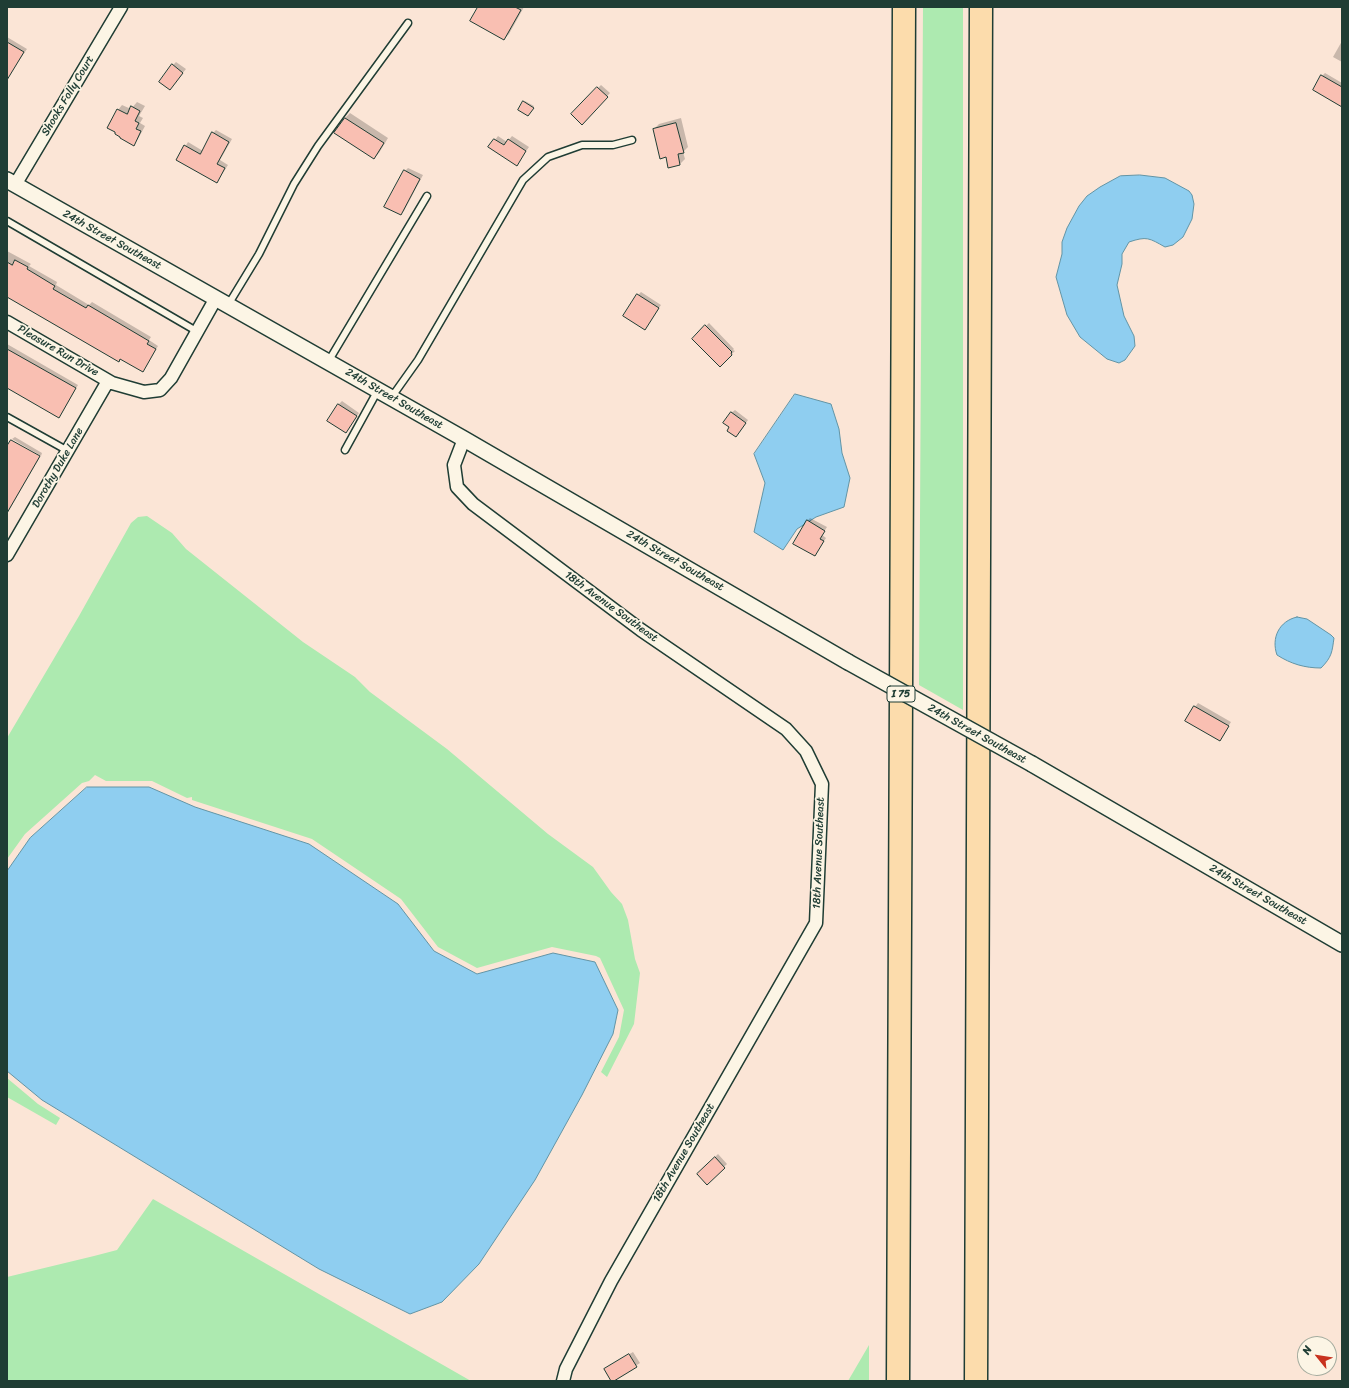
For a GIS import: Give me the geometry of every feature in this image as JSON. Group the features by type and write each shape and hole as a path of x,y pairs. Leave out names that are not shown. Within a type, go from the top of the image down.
{"highway":[{"name":"I 75","path":"898,1381 904,7"},
{"path":"976,1381 981,7"}],"street":[{"name":"Shooks Folly Court","path":"11,183 121,7"},
{"name":"24th Street Southeast","path":"11,183 464,439 848,662 1032,764 1342,944"},
{"name":"Pleasure Run Drive","path":"7,322 108,381 144,392 160,390 171,378 198,332 222,302"},
{"name":"Dorothy Duke Lane","path":"7,554 108,381"},
{"name":"18th Avenue Southeast","path":"464,439 454,465 457,487 473,504 641,630 786,729 806,752 822,784 816,923 611,1281 566,1369 563,1381"}],"lane":[{"path":"222,302 259,254 294,184 318,146 408,23"},
{"path":"345,450 385,394 418,360 523,180 548,157 582,145 613,145 632,140"},
{"path":"328,362 427,196"},
{"path":"7,221 198,332"},
{"path":"7,417 68,451"}],"green space":[{"path":"923,7 963,7 963,710 919,685"},
{"path":"147,516 172,533 186,549 303,642 355,677 370,692 447,749 548,834 593,867 611,892 622,904 628,920 635,959 640,973 634,1024 607,1077 601,1072 619,1037 624,1010 600,958 552,947 477,968 438,947 401,899 312,839 192,800 192,797 187,798 152,781 106,781 95,775 89,781 82,783 25,834 7,859 7,738 79,616 131,523 138,517"},
{"path":"7,1078 38,1104 60,1118 56,1125 7,1097"},
{"path":"153,1199 471,1381 7,1381 7,1277 117,1250"},
{"path":"869,1345 869,1381 848,1381"}],"water":[{"path":"1140,175 1165,178 1189,191 1192,195 1194,204 1192,219 1183,237 1173,245 1165,247 1148,239 1140,239 1129,242 1122,254 1122,264 1117,285 1124,316 1134,336 1135,346 1125,360 1119,363 1107,359 1080,337 1067,315 1056,277 1062,254 1062,242 1067,228 1079,206 1087,196 1120,176"},
{"path":"795,394 831,404 839,429 842,453 850,478 844,507 816,517 797,529 783,550 754,532 765,483 754,454"},
{"path":"1297,617 1307,619 1334,638 1331,654 1321,668 1298,665 1277,655 1275,642 1278,631 1285,622"},
{"path":"87,787 149,787 195,807 309,844 398,904 434,951 477,974 553,953 595,962 618,1010 613,1034 582,1095 535,1180 479,1264 442,1302 410,1314 319,1269 42,1100 7,1071 7,871 30,838"}],"building":[{"path":"478,7 515,7 521,10 504,40 470,21"},
{"path":"7,42 24,52 7,80"},
{"path":"172,64 183,73 170,90 159,82"},
{"path":"1321,75 1342,87 1342,107 1313,90"},
{"path":"597,87 608,97 582,125 571,114"},
{"path":"523,101 534,108 528,116 518,110"},
{"path":"131,106 140,111 135,121 139,123 136,129 141,131 134,146 107,128 117,109 127,114"},
{"path":"345,118 384,143 374,159 334,133"},
{"path":"676,123 684,153 678,154 680,165 668,168 666,157 660,159 653,129"},
{"path":"212,132 229,142 217,164 225,168 217,183 176,160 184,145 200,154"},
{"path":"494,139 504,145 508,139 526,151 517,166 488,147"},
{"path":"404,170 420,179 401,215 384,207"},
{"path":"15,260 28,267 27,269 55,286 53,289 86,308 88,305 149,341 147,344 156,349 143,372 120,359 119,362 7,297 7,262 12,265"},
{"path":"637,294 659,308 645,330 623,316"},
{"path":"705,325 732,352 732,355 720,367 692,339"},
{"path":"7,349 76,388 59,418 7,388"},
{"path":"338,404 357,416 346,433 327,421"},
{"path":"731,412 746,423 736,437 727,431 729,427 723,423"},
{"path":"11,440 40,456 7,513 7,446"},
{"path":"807,520 825,531 820,539 824,541 815,556 793,544"},
{"path":"1194,706 1229,726 1220,741 1185,721"},
{"path":"715,1157 725,1168 707,1185 697,1174"},
{"path":"629,1354 637,1367 614,1381 611,1381 604,1369"}]}
